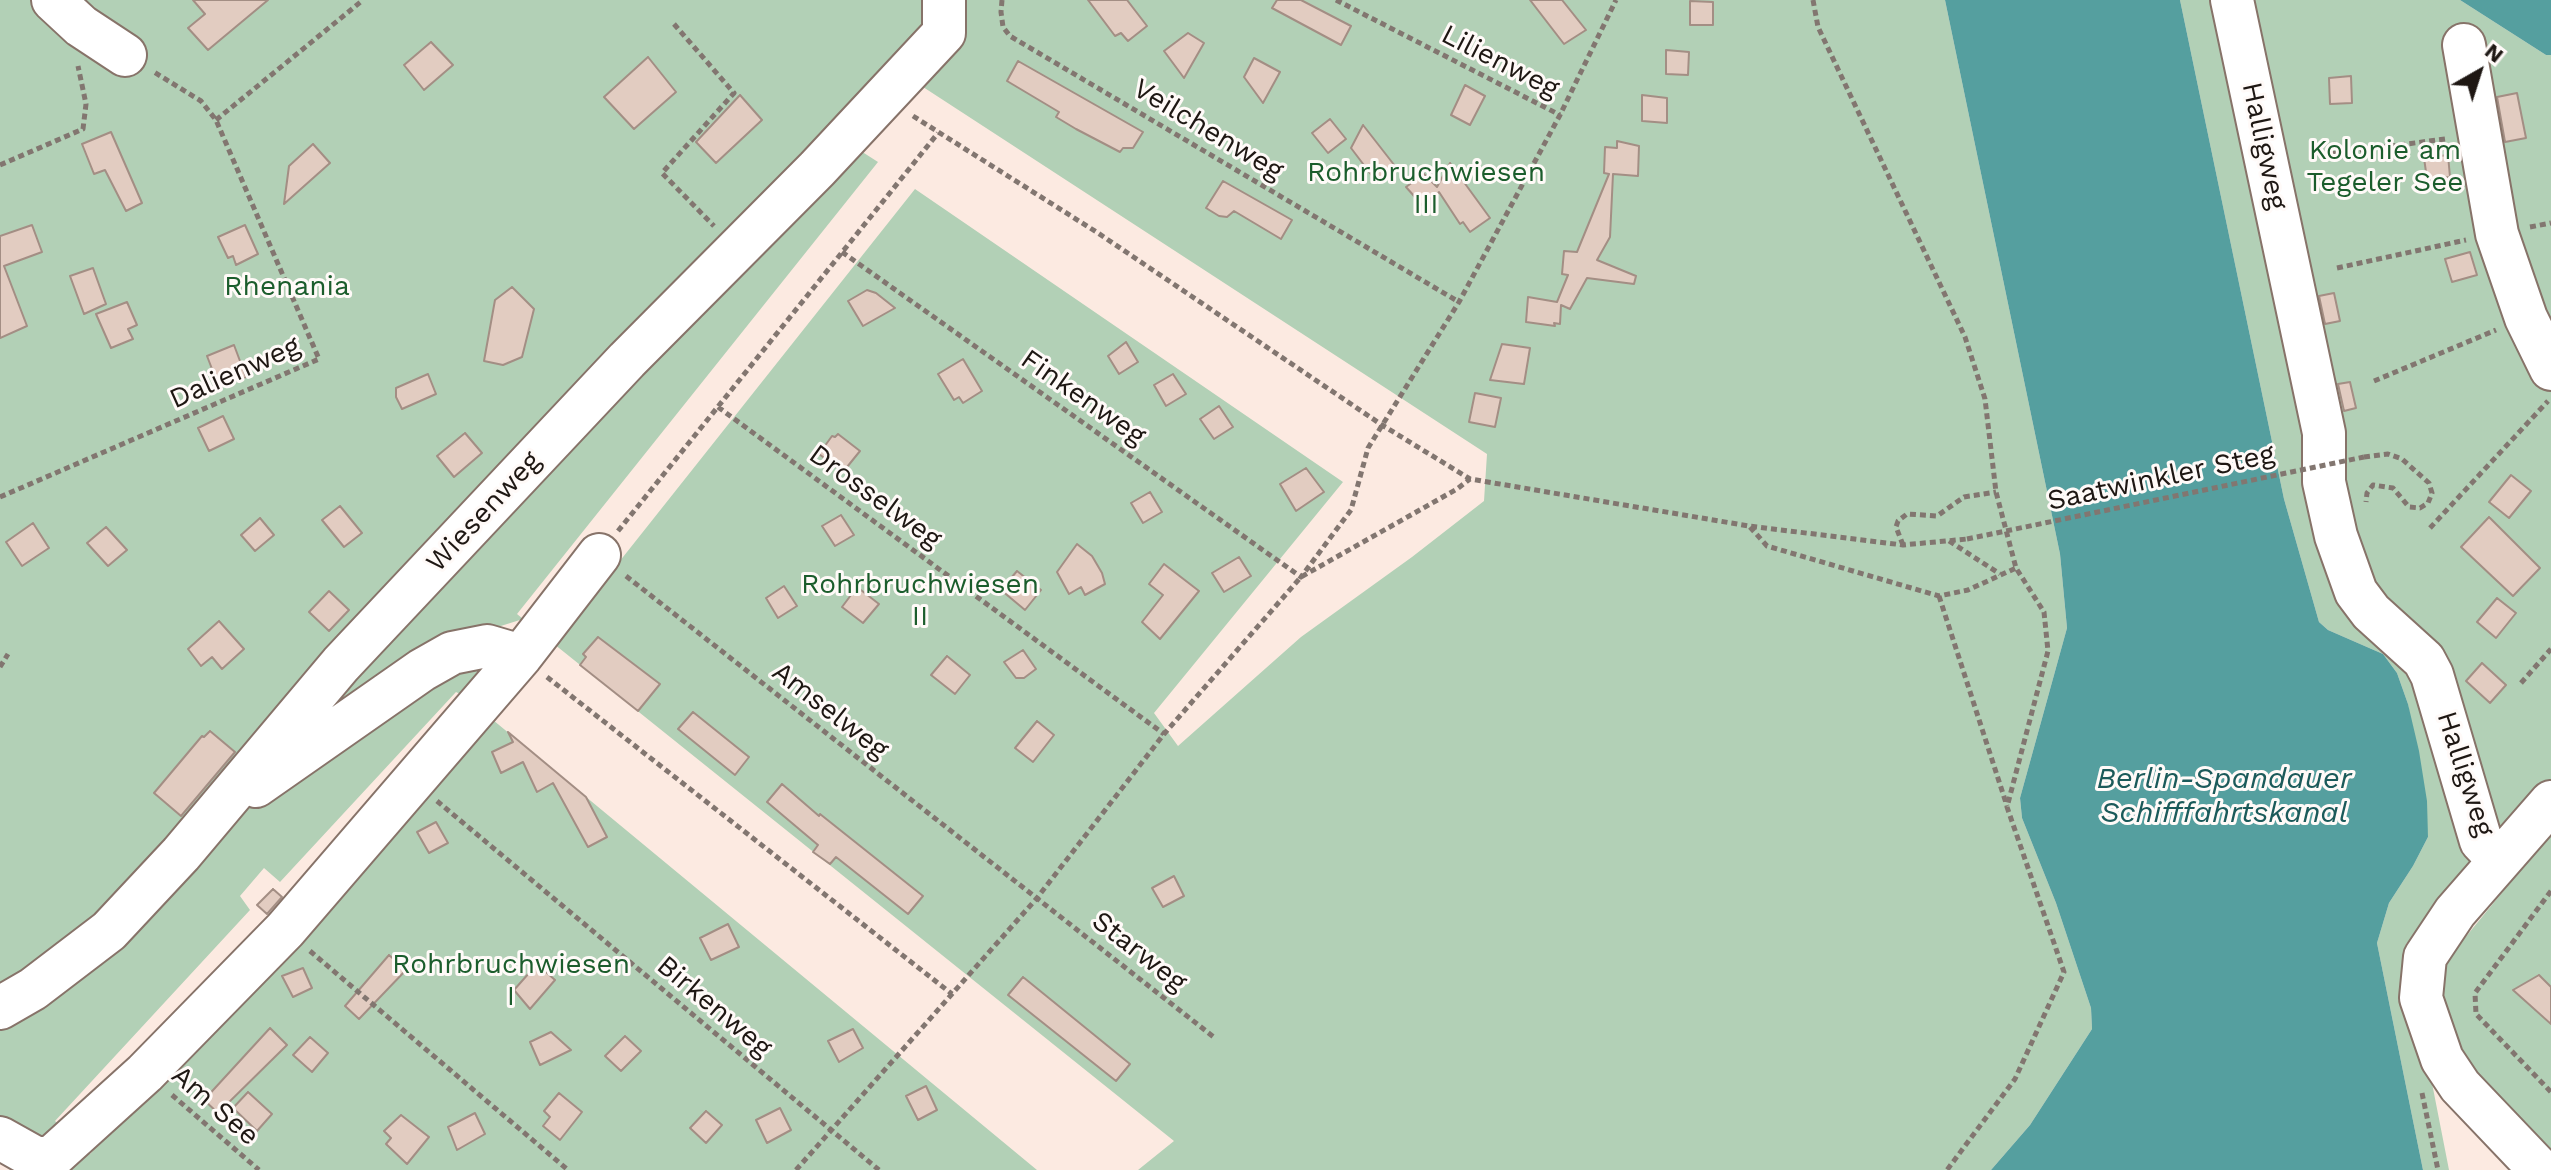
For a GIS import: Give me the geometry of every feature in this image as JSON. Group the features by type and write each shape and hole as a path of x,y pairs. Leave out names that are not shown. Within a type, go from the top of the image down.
{"lane":[{"name":"Wiesenweg","path":"0,1008 33,989 109,931 181,854 362,641 627,360 888,95 944,33 944,0"},
{"name":"Halligweg","path":"2232,0 2324,433 2324,482 2336,536 2356,592 2371,612 2424,660 2432,675 2481,841 2499,860 2455,912 2425,957 2421,998 2442,1059 2460,1086 2540,1170"},
{"path":"67,13 125,55"},
{"path":"2464,45 2497,234 2526,318 2551,369"},
{"path":"0,1138 34,1157 50,1159 145,1073 285,930 521,656 599,555"},
{"path":"232,791 240,797 422,670 452,653 487,646 521,656"},
{"path":"2499,860 2551,802"}],"path":[{"path":"216,120 363,0"},
{"name":"Veilchenweg","path":"1002,0 1003,27 1010,36 1459,302"},
{"name":"Lilienweg","path":"1336,0 1560,115"},
{"path":"796,1170 1037,898 1164,734 1301,577 1351,510 1368,448 1459,302 1560,115 1616,0"},
{"path":"1813,0 1818,27 1965,337 1985,399 1996,492 2016,568 2044,612 2048,651 2007,807"},
{"path":"0,165 83,129 86,104 67,13"},
{"path":"674,24 734,93 662,173 737,249"},
{"name":"Dalienweg","path":"0,497 319,359 216,120 201,101 125,55"},
{"path":"888,95 938,133 1098,233 1382,425 1470,479 1301,577"},
{"path":"599,555 938,133"},
{"path":"2330,154 2478,134"},
{"path":"2337,268 2551,223"},
{"name":"Finkenweg","path":"842,252 1301,577"},
{"path":"2374,381 2526,318"},
{"path":"2430,528 2551,398"},
{"name":"Drosselweg","path":"718,407 1164,734"},
{"name":"Saatwinkler Steg","path":"1470,479 1749,526 1903,545 1967,539 2388,454 2402,459 2429,483 2432,493 2428,503 2420,508 2409,507 2393,488 2373,485 2367,493 2366,520 2362,530 2336,536"},
{"path":"1903,545 1896,527 1907,514 1937,516 1964,497 1996,492"},
{"path":"1749,526 1767,546 1939,596 1968,590 2016,568"},
{"path":"1949,541 2001,575"},
{"name":"Amselweg","path":"599,555 1037,898"},
{"path":"1939,596 2064,972 2015,1079 1947,1170"},
{"path":"2521,683 2551,649"},
{"path":"0,667 8,654"},
{"path":"521,656 952,994"},
{"name":"Birkenweg","path":"413,782 879,1170"},
{"path":"2551,891 2475,993 2476,1014 2551,1092"},
{"name":"Starweg","path":"1037,898 1215,1038"},
{"path":"285,930 568,1170"},
{"name":"Am See","path":"145,1073 259,1170"}],"green space":[{"name":"Rhenania","path":"0,0 934,0 934,28 262,725 152,855 80,931 0,989"},
{"path":"961,0 1945,0 2060,554 2067,628 2020,798 2022,818 2056,903 2091,1008 2092,1029 2030,1125 1991,1170 1138,1170 1174,1141 554,644 915,189 1343,482 1154,713 1178,746 1301,637 1484,501 1487,454 920,85"},
{"name":"Kolonie am Tegeler See","path":"2180,0 2460,0 2546,55 2551,55 2551,784 2406,944 2399,1001 2431,1078 2449,1170 2423,1170 2377,943 2389,903 2428,837 2408,704 2397,673 2383,654 2328,630 2319,622 2284,499"},
{"path":"853,146 878,162 517,614 523,619 450,642 307,727"},
{"path":"452,665 478,665 476,679 464,696 456,692 280,882 264,868 240,896 250,910 55,1121 63,1128 48,1139 0,1131 0,1022 216,829 318,753"},
{"name":"Rohrbruchwiesen I","path":"493,720 1037,1170 67,1170 83,1147 90,1154"},
{"path":"2551,833 2551,1163 2444,1057 2427,984"}],"water":[{"name":"Berlin-Spandauer Schifffahrtskanal","path":"1945,0 2180,0 2284,499 2319,622 2328,630 2383,654 2397,673 2419,751 2427,801 2428,837 2389,903 2377,943 2423,1170 1991,1170 2030,1125 2092,1029 2091,1008 2056,903 2022,818 2020,798 2067,628 2060,554"},
{"path":"2460,0 2551,0 2551,55 2546,55"}],"building":[{"path":"193,0 268,0 208,50 188,28 205,14"},
{"path":"1088,0 1127,0 1147,26 1128,41 1121,33 1115,36"},
{"path":"1277,0 1301,0 1351,26 1341,45 1272,8"},
{"path":"1530,0 1562,0 1586,30 1564,44"},
{"path":"1690,1 1713,2 1713,25 1690,25"},
{"path":"1188,33 1204,43 1184,78 1164,51"},
{"path":"431,42 453,65 424,90 404,65"},
{"path":"1666,50 1689,52 1688,75 1666,74"},
{"path":"648,57 676,92 634,129 604,97"},
{"path":"1254,58 1280,72 1263,103 1244,77"},
{"path":"1018,61 1143,132 1133,148 1123,148 1120,152 1076,129 1056,117 1059,112 1007,81"},
{"path":"2351,76 2352,103 2330,104 2329,78"},
{"path":"1465,85 1485,96 1470,125 1451,115"},
{"path":"2517,93 2526,138 2505,142 2497,97"},
{"path":"740,95 762,120 716,163 696,142"},
{"path":"1642,95 1667,98 1667,123 1642,121"},
{"path":"1330,119 1346,139 1328,153 1312,133"},
{"path":"1363,125 1395,166 1376,181 1351,148"},
{"path":"111,132 142,203 126,211 105,170 94,174 82,144"},
{"path":"1617,141 1639,146 1638,176 1613,174 1610,237 1597,260 1636,276 1634,284 1587,278 1570,309 1561,305 1560,324 1526,322 1528,297 1557,302 1568,275 1562,274 1564,251 1577,252 1609,174 1604,173 1605,147 1617,148"},
{"path":"313,144 330,163 284,204 289,166"},
{"path":"2448,155 2450,177 2427,179 2424,158"},
{"path":"1450,163 1490,218 1470,232 1463,222 1460,224 1439,192 1422,205 1406,187 1424,174 1437,187"},
{"path":"1223,181 1292,220 1281,239 1234,211 1227,217 1206,208"},
{"path":"32,225 42,252 4,266 27,326 0,338 0,236"},
{"path":"245,225 258,254 236,265 233,256 228,258 218,237"},
{"path":"2470,252 2477,275 2452,282 2445,259"},
{"path":"93,268 106,304 84,314 70,276"},
{"path":"512,287 534,309 522,357 503,365 484,361 495,300"},
{"path":"867,290 895,308 863,326 848,301"},
{"path":"2334,293 2340,321 2325,324 2319,296"},
{"path":"127,302 137,325 128,329 133,339 111,348 96,314"},
{"path":"1126,342 1138,362 1119,374 1108,356"},
{"path":"1502,344 1530,348 1524,384 1490,380"},
{"path":"234,345 246,377 219,387 207,356"},
{"path":"963,359 982,391 963,403 959,397 954,400 938,374"},
{"path":"428,374 436,394 402,409 396,397 396,388"},
{"path":"1173,374 1186,394 1166,406 1154,385"},
{"path":"2350,382 2356,408 2344,411 2338,384"},
{"path":"1475,393 1501,398 1495,427 1469,422"},
{"path":"1219,406 1233,427 1214,439 1200,419"},
{"path":"223,416 234,439 209,451 198,428"},
{"path":"465,433 482,453 454,477 437,456"},
{"path":"838,434 860,451 843,472 819,454 832,436"},
{"path":"1306,468 1324,492 1296,511 1280,484"},
{"path":"2511,475 2531,491 2509,518 2489,502"},
{"path":"1150,492 1162,512 1143,523 1131,503"},
{"path":"340,506 362,533 344,547 322,520"},
{"path":"841,515 854,535 835,546 822,526"},
{"path":"2489,517 2540,568 2513,596 2461,547"},
{"path":"260,518 274,535 255,551 241,535"},
{"path":"33,523 49,548 22,566 6,542"},
{"path":"106,527 127,550 108,566 87,543"},
{"path":"1077,544 1092,556 1105,584 1085,595 1081,587 1069,594 1057,572"},
{"path":"1239,557 1251,576 1224,592 1212,573"},
{"path":"1164,564 1199,591 1160,639 1142,622 1163,595 1149,584"},
{"path":"1017,571 1041,590 1025,610 1001,590"},
{"path":"784,586 797,606 778,618 766,598"},
{"path":"857,587 879,604 863,623 842,607"},
{"path":"329,591 349,610 329,631 309,612"},
{"path":"2497,598 2516,613 2496,638 2477,622"},
{"path":"219,621 244,649 222,669 212,657 201,666 188,649"},
{"path":"598,637 660,684 638,711 580,665 586,657 583,654"},
{"path":"1023,650 1036,669 1024,678 1016,678 1004,662"},
{"path":"947,656 970,675 955,694 931,675"},
{"path":"2482,663 2506,685 2490,703 2466,681"},
{"path":"693,712 749,757 735,775 678,729"},
{"path":"1037,721 1054,735 1033,762 1015,748"},
{"path":"210,731 235,752 181,816 154,793 202,736"},
{"path":"508,732 586,797 607,837 588,847 553,783 537,792 523,762 501,773 492,752 513,742"},
{"path":"782,784 923,896 908,914 836,857 830,864 813,852 818,845 767,802"},
{"path":"436,822 448,843 429,853 417,832"},
{"path":"1174,876 1184,896 1163,907 1152,888"},
{"path":"273,889 282,897 267,914 257,905"},
{"path":"728,924 739,947 711,960 700,938"},
{"path":"389,955 406,970 359,1019 345,1006"},
{"path":"537,964 555,980 530,1009 514,990"},
{"path":"303,968 312,988 293,997 282,976"},
{"path":"2539,975 2551,987 2551,1024 2513,990"},
{"path":"1023,977 1130,1064 1116,1081 1008,995"},
{"path":"270,1028 287,1045 218,1113 204,1100"},
{"path":"853,1029 863,1048 839,1062 828,1041"},
{"path":"551,1032 571,1050 540,1065 530,1042"},
{"path":"625,1036 641,1051 621,1071 605,1056"},
{"path":"310,1037 328,1053 312,1072 293,1055"},
{"path":"926,1086 937,1110 918,1120 906,1096"},
{"path":"248,1092 272,1114 257,1131 233,1108"},
{"path":"559,1093 582,1112 560,1140 543,1126 550,1117 544,1111"},
{"path":"780,1108 791,1130 767,1143 756,1120"},
{"path":"706,1111 722,1125 706,1143 690,1128"},
{"path":"475,1113 485,1134 457,1150 448,1127"},
{"path":"401,1115 429,1137 407,1164 386,1144 391,1138 384,1131"}],"park label":[{"name":"Rohrbruchwiesen III","path":"1426,189"},
{"name":"Rohrbruchwiesen II","path":"920,601"}]}
